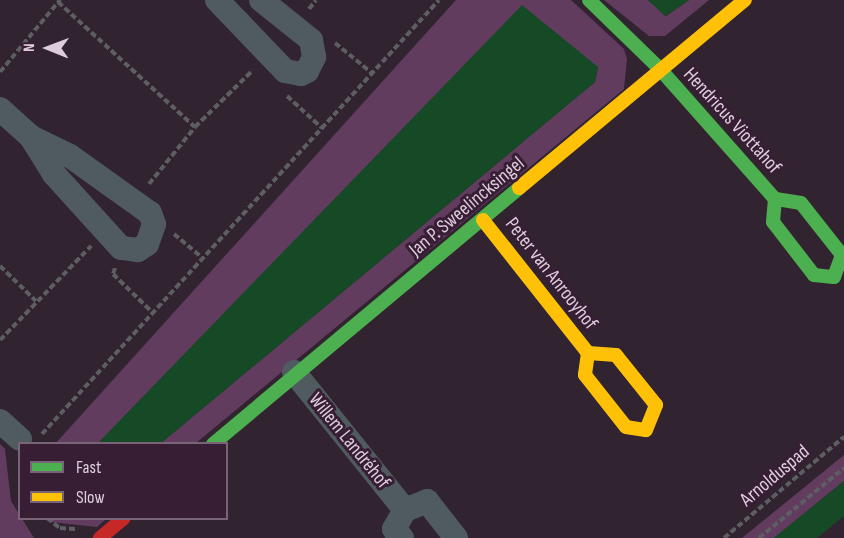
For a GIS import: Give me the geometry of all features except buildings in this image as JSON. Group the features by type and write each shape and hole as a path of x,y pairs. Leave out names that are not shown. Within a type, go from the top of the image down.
{"street":[{"path":"217,0 277,63 301,74 307,71 314,57 311,40 261,0"},
{"name":"Hendricus Viottahof","path":"589,0 660,69 775,199 801,203 842,255 834,277 814,275 773,222 775,199"},
{"name":"Jan P. Sweelincksingel","path":"215,442 294,372 483,220 660,69 745,0"},
{"path":"0,109 31,137 54,174 114,239 138,250 147,244 154,224 150,213 70,156 31,137"},
{"name":"Peter van Anrooyhof","path":"483,220 588,353 585,375 626,427 646,430 656,405 616,355 588,353"},
{"name":"Willem Landréhof","path":"294,372 405,510"},
{"path":"0,421 27,441"},
{"path":"402,538 394,529 405,510 428,501 456,538"},
{"path":"100,538 123,520"},
{"path":"122,538 135,520"}],"path":[{"path":"27,441 322,128 439,0"},
{"path":"0,72 59,1 195,127"},
{"path":"311,40 337,44 372,73"},
{"path":"134,202 195,127 277,63 284,94 322,128"},
{"path":"154,224 165,226 201,257"},
{"path":"114,239 113,274 151,311"},
{"path":"0,340 36,301 114,239"},
{"path":"0,266 36,301"},
{"name":"Arnolduspad","path":"724,538 844,437"},
{"name":"Arnolduspad","path":"759,538 844,468"},
{"path":"48,520 60,528 82,529"}],"shaded area":[{"path":"456,0 571,0 624,49 627,59 624,89 197,442 162,442 595,82 598,67 99,442 57,442"},
{"path":"604,0 648,0 666,16 689,0 709,0 665,36 649,36"},
{"path":"648,0 689,0 665,16"},
{"path":"522,5 598,67 595,82 162,442 99,442"},
{"path":"0,444 5,449 11,501 18,512 18,520 23,520 34,538 0,538"},
{"path":"844,455 844,481 774,538 742,538"},
{"path":"844,481 844,516 817,538 774,538"},
{"path":"48,520 105,520 97,527"}],"traffic: fast":[{"path":"589,0 660,69 775,199 773,222 814,275 834,277 842,255 801,203 775,199"},
{"path":"215,442 519,188"}],"traffic: slow":[{"path":"519,188 745,0"},
{"path":"483,220 588,353 585,375 626,427 646,430 656,405 616,355 588,353"}],"traffic: jam":[{"path":"100,538 122,520"}]}
